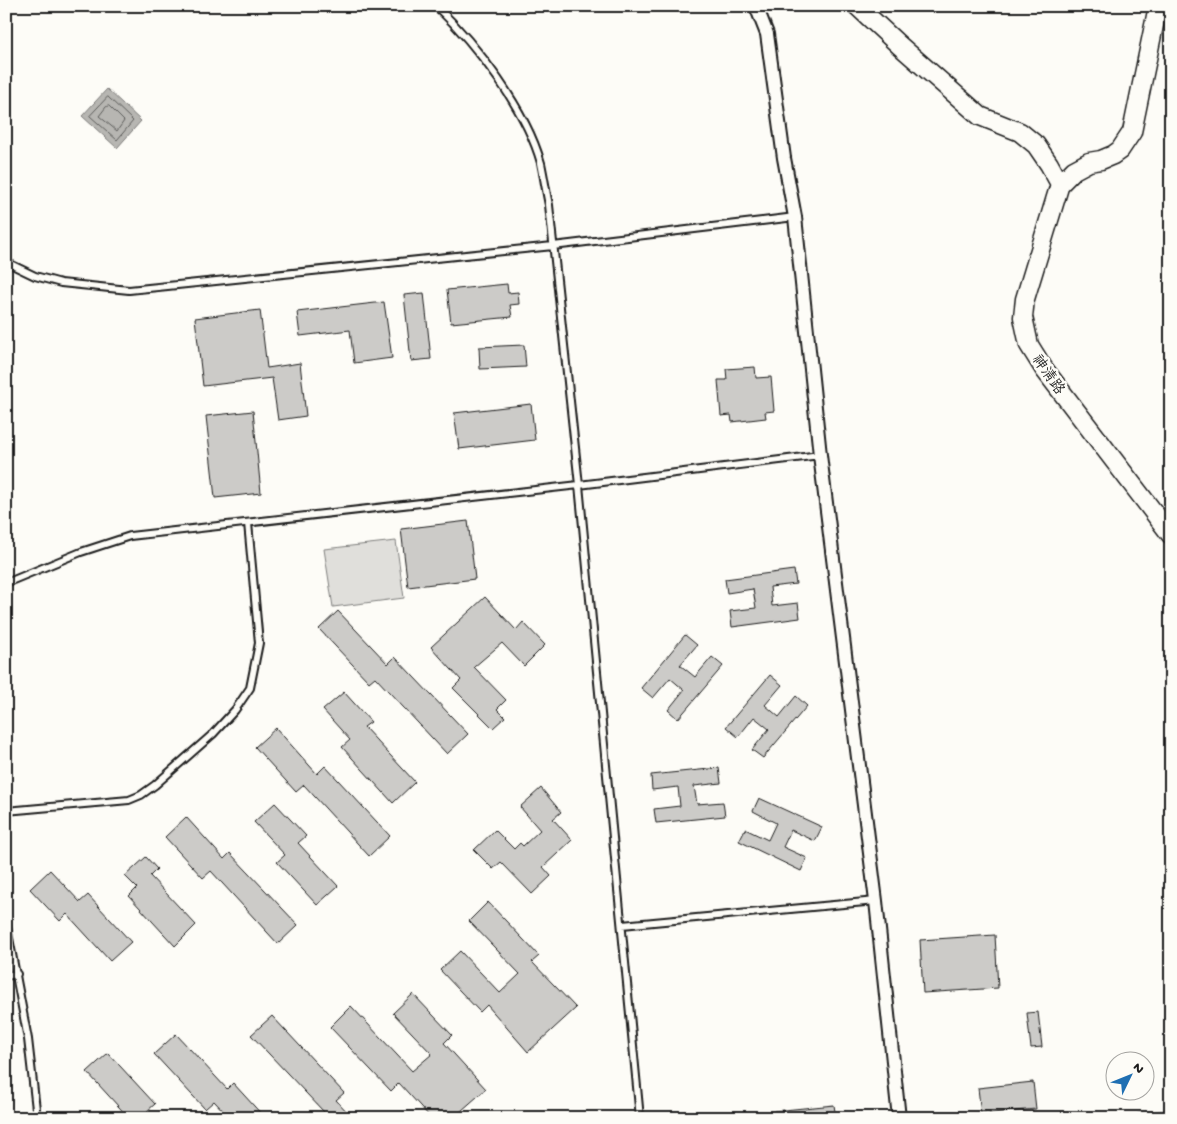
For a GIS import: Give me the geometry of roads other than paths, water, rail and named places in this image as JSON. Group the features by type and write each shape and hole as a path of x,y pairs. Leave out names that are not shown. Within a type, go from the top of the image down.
{"street":[{"path":"756,6 767,34 784,158 795,217 820,455 876,901 899,1118"},
{"path":"857,6 980,116 1020,132 1036,145 1050,164 1060,184 1074,170 1089,162 1101,160 1120,150 1132,132 1158,6"},
{"name":"神清路","path":"1060,184 1025,299 1023,317 1029,345 1044,369 1171,535"}],"lane":[{"path":"436,6 479,53 511,99 530,135 541,163 549,205 579,485 640,1118"},
{"path":"6,262 35,276 61,283 129,290 553,246 795,217"},
{"path":"6,583 81,552 125,538 820,455"},
{"path":"6,811 129,800 141,795 176,769 214,734 235,710 250,688 259,643 248,523"},
{"path":"622,925 876,901"},
{"path":"7,924 28,1039 37,1118"},
{"path":"6,976 17,974"},
{"path":"1140,1118 1171,1114"}],"water":[{"path":"107,89 141,121 117,148 82,116"}]}
